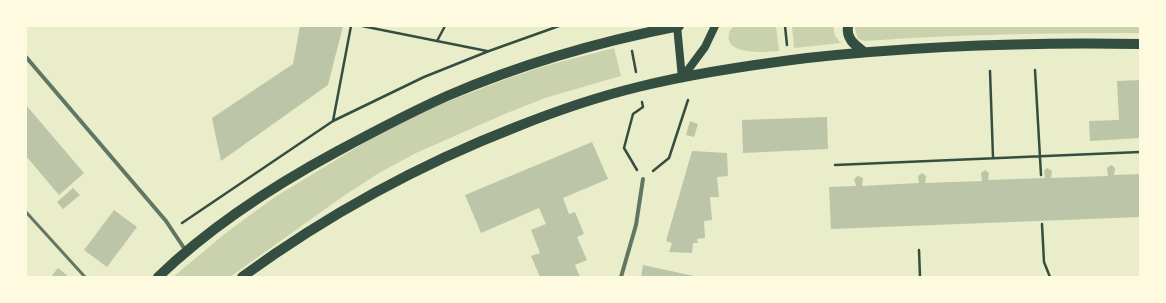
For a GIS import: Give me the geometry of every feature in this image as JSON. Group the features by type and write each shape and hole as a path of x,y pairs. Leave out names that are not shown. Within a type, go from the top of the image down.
{"main road":[{"path":"158,277 228,219 279,184 410,113 501,75 630,37 678,26 682,78"},
{"path":"682,78 706,47 715,26"},
{"path":"848,26 847,28 851,41 864,52"},
{"path":"242,277 291,242 331,217 431,163 487,138 539,118 639,86 753,65 864,52 964,46 1074,43 1140,44"}],"street":[{"path":"26,57 137,187 173,231 187,252"},
{"path":"621,277 636,225 643,179"}],"lane":[{"path":"26,212 84,277"}],"path":[{"path":"333,121 351,26"},
{"path":"362,26 489,51"},
{"path":"437,41 445,26"},
{"path":"173,231 245,180 333,121 424,77 489,51 559,26"},
{"path":"630,37 643,107 633,114 624,148 643,179 669,158 688,100"},
{"path":"1035,70 1041,175"},
{"path":"990,71 993,157"},
{"path":"835,165 993,157 1140,152"},
{"path":"1042,224 1044,262 1050,277"},
{"path":"919,250 920,277"}],"green space":[{"path":"737,26 776,26 779,51 757,52 739,49 733,46 729,41 729,34 732,28"},
{"path":"792,26 834,26 835,36 841,43 794,48"},
{"path":"857,26 1140,26 1140,33 1002,34 865,41 858,39 855,28"},
{"path":"614,48 621,76 548,97 507,113 416,153 379,173 345,195 230,277 173,277 227,232 275,197 377,135 441,104 509,78 545,66"}],"building":[{"path":"300,26 343,26 328,85 221,161 212,118 293,64"},
{"path":"1140,80 1140,138 1090,141 1089,121 1119,120 1117,81"},
{"path":"26,105 84,173 59,195 26,156"},
{"path":"827,117 828,149 743,153 742,120"},
{"path":"690,121 698,124 694,137 686,135"},
{"path":"592,142 608,179 563,198 569,214 575,212 584,234 577,237 587,260 575,265 580,277 540,277 531,256 540,253 531,230 546,224 539,208 481,233 465,195"},
{"path":"692,151 727,153 728,176 717,177 719,197 710,197 712,220 704,221 705,238 697,239 698,243 693,243 692,253 669,252 672,243 666,241"},
{"path":"1111,165 1115,168 1114,175 1140,174 1140,217 831,229 829,187 856,186 854,179 858,176 863,178 862,186 919,183 918,176 922,173 926,176 925,183 982,181 981,173 985,170 989,173 988,180 1045,178 1044,171 1047,168 1052,171 1051,178 1108,176 1107,168"},
{"path":"73,188 80,195 63,209 57,202"},
{"path":"114,210 137,227 107,267 84,250"},
{"path":"643,265 694,276 694,277 641,277"},
{"path":"58,268 69,277 51,277"}]}
